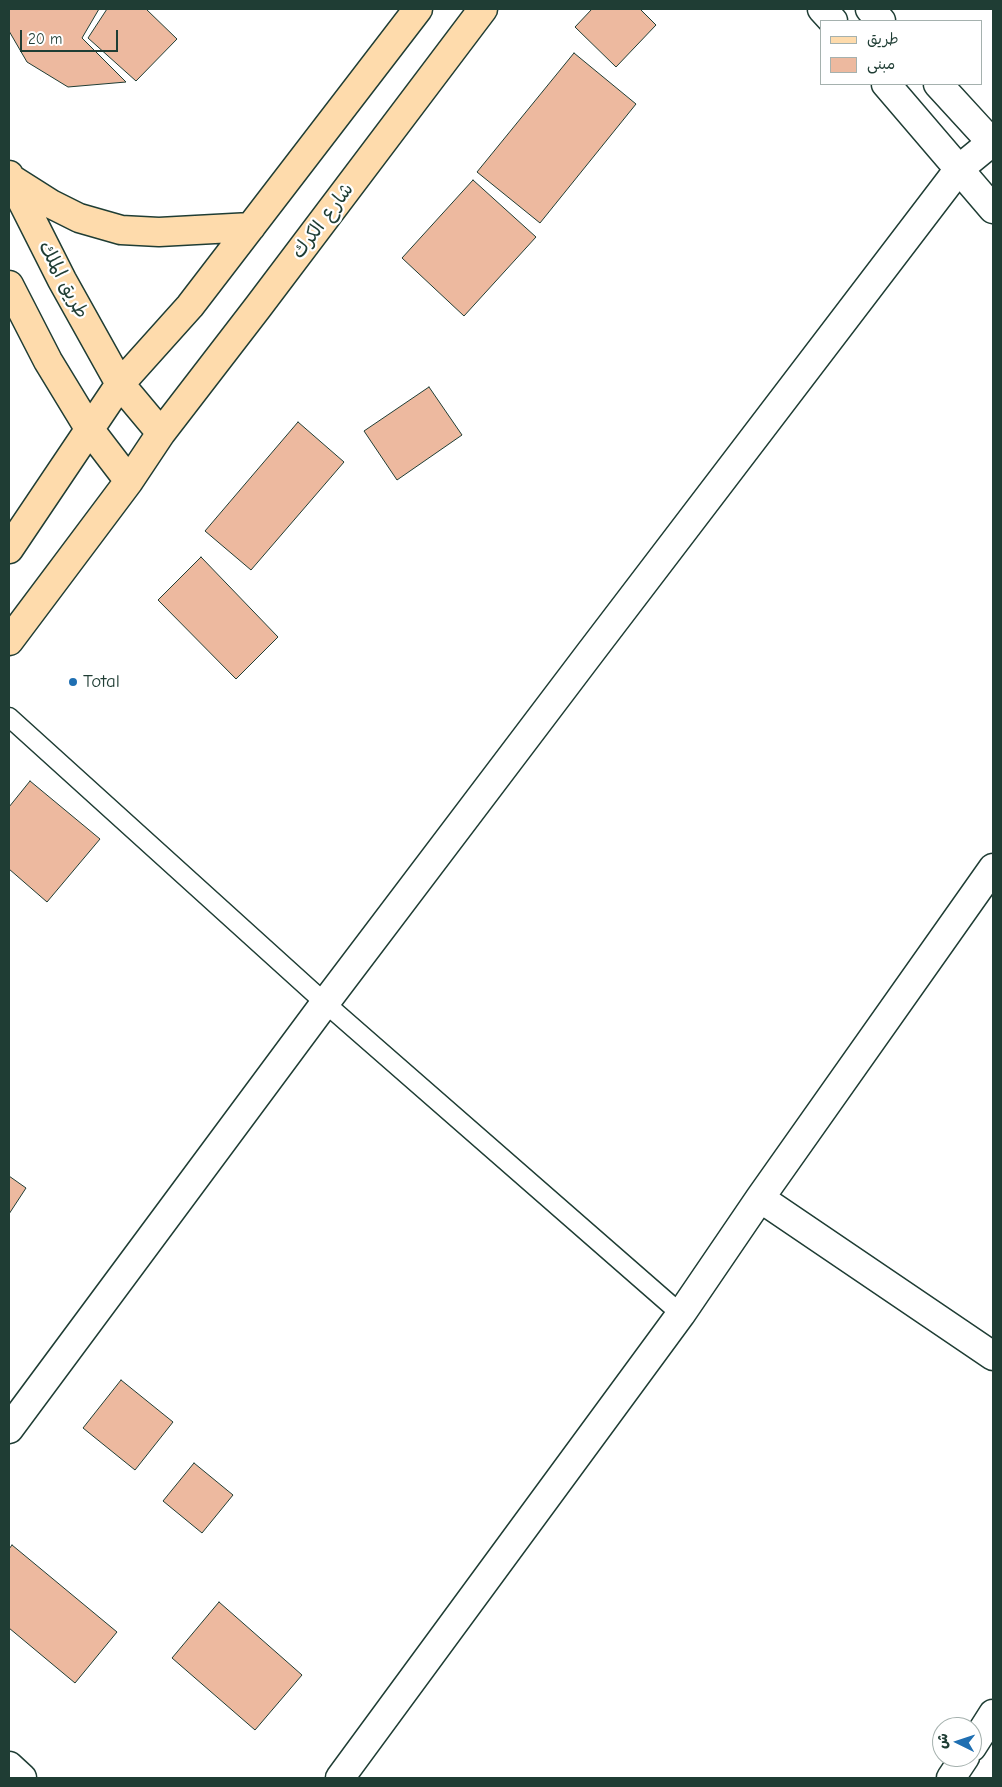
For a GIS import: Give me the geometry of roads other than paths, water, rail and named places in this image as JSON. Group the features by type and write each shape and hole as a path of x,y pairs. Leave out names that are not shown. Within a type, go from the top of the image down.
{"main road":[{"path":"9,549 120,384 190,306 418,9"},
{"name":"شارع الكرك","path":"161,433 258,308 483,9"},
{"path":"9,176 51,204 79,218 121,230 159,232 251,227"},
{"name":"طريق الملك","path":"9,176 62,280 120,384 161,433"},
{"path":"9,285 48,362 90,430 128,481"},
{"path":"9,641 128,481 161,433"}],"street":[{"path":"822,9 832,20"},
{"path":"870,9 880,20"},
{"path":"887,85 993,209"},
{"path":"9,1429 325,1003 590,653 960,169 992,143 939,85"},
{"path":"340,1778 681,1314 760,1198 993,868"},
{"path":"760,1198 993,1356"},
{"path":"982,1731 993,1714"},
{"path":"9,1766 22,1778"},
{"path":"951,1778 958,1767"}],"lane":[{"path":"9,717 325,1003 681,1314"}],"place":[{"name":"Total","path":"73,682"}]}
